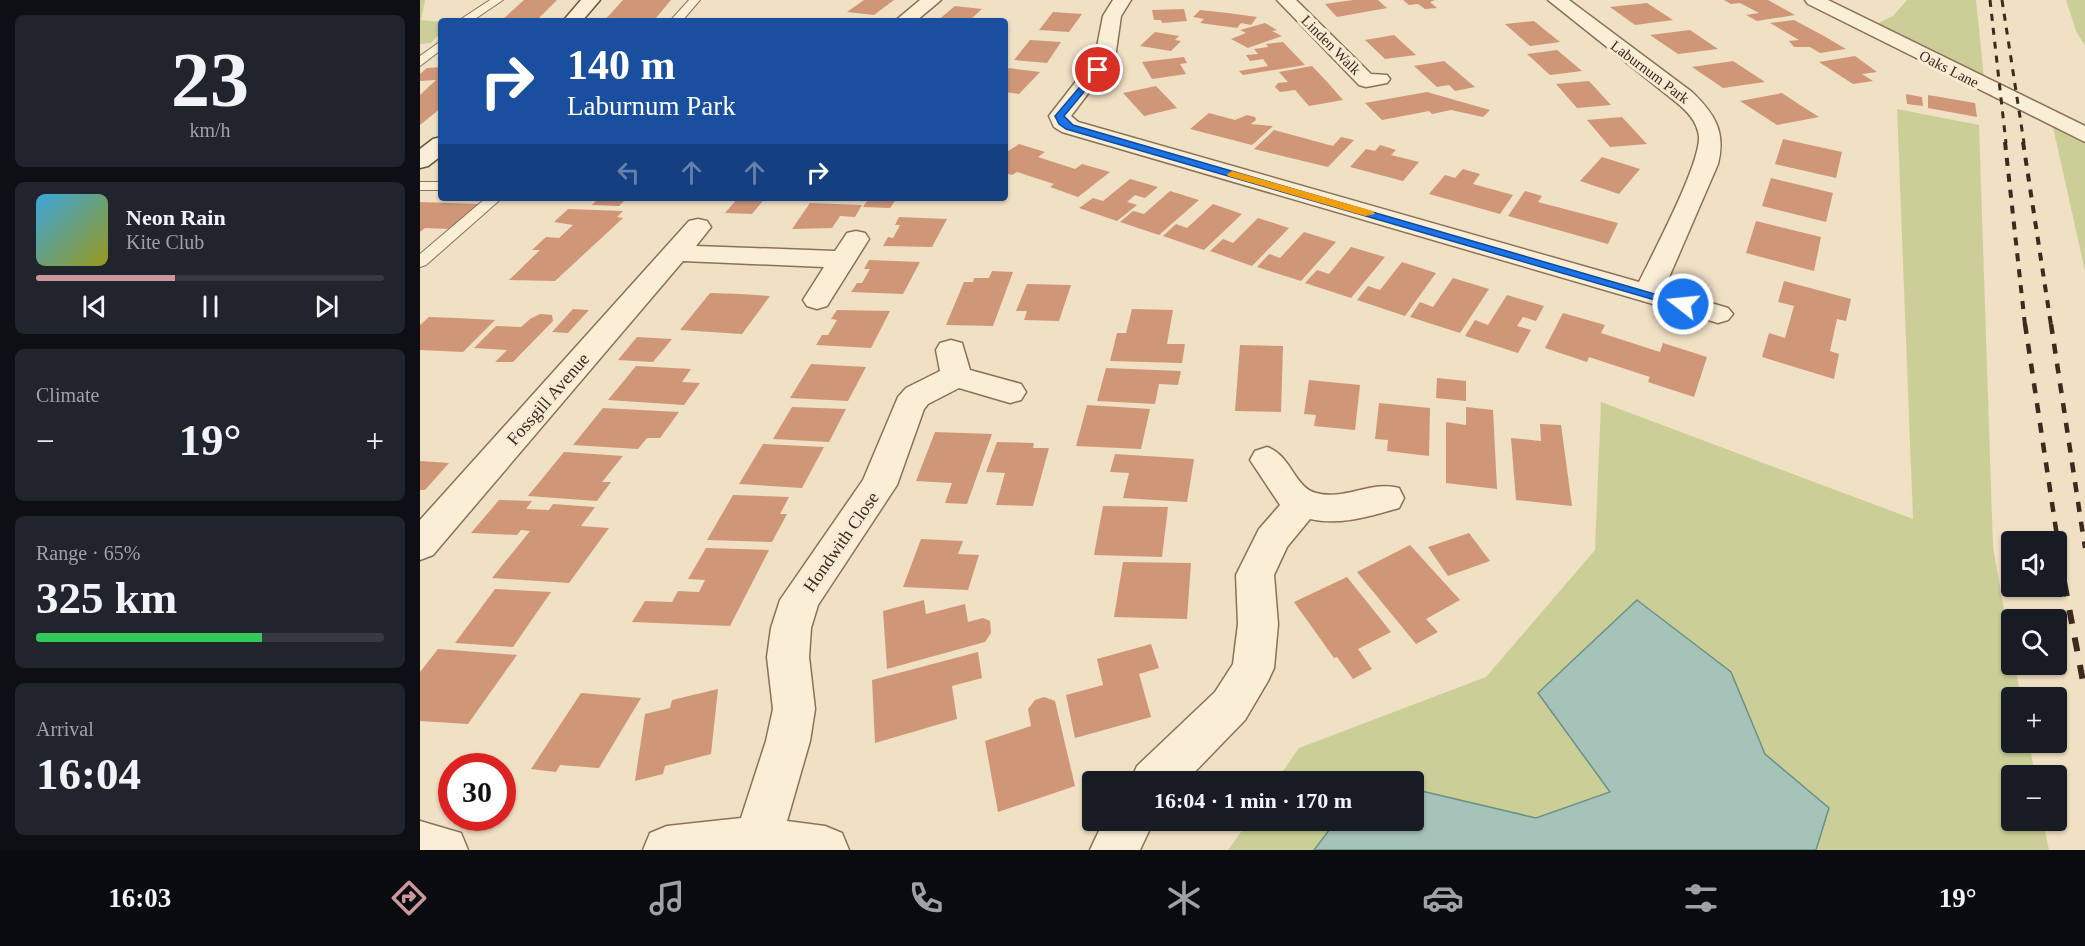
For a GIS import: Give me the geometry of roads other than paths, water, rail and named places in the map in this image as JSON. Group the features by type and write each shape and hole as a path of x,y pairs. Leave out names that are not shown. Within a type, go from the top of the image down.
{"street":[{"path":"576,18 591,0"},
{"path":"908,18 932,0"},
{"path":"1122,0 1112,16 1105,58 1060,116 1062,122 1070,127 1718,314"},
{"name":"Linden Walk","path":"1286,0 1366,81 1380,79"},
{"name":"Laburnum Park","path":"1557,0 1684,96 1701,113 1710,129 1712,146 1706,164 1648,294"},
{"name":"Oaks Lane","path":"1814,0 2085,135"},
{"path":"420,161 438,146"},
{"name":"Fossgill Avenue","path":"420,545 698,227"},
{"path":"675,253 849,249 817,300"},
{"name":"Hondwith Close","path":"758,840 788,741 794,709 788,657 791,628 800,600 879,485 909,405 953,363 1010,392"},
{"path":"1268,460 1280,480 1303,503 1328,507 1355,507 1386,498"},
{"path":"1164,771 1230,706 1253,668 1258,624 1255,575 1272,539 1303,503"},
{"path":"1114,850 1125,831"},
{"path":"667,850 758,840 825,850"},
{"path":"420,845 444,850"}],"lane":[{"path":"469,18 498,0"},
{"path":"679,18 695,0"},
{"path":"420,62 438,47"},
{"path":"420,186 438,186"},
{"path":"420,262 491,201"}],"water":[{"path":"1637,600 1731,672 1765,754 1829,808 1816,850 1314,850 1328,831 1424,831 1424,792 1536,818 1610,792 1538,693"}],"railway":[{"path":"1990,0 2006,143"},
{"path":"2002,0 2024,143"},
{"path":"2005,142 2025,325"},
{"path":"2023,142 2051,325"},
{"path":"2025,324 2056,531"},
{"path":"2051,324 2085,548"},
{"path":"2067,597 2085,692"}]}
